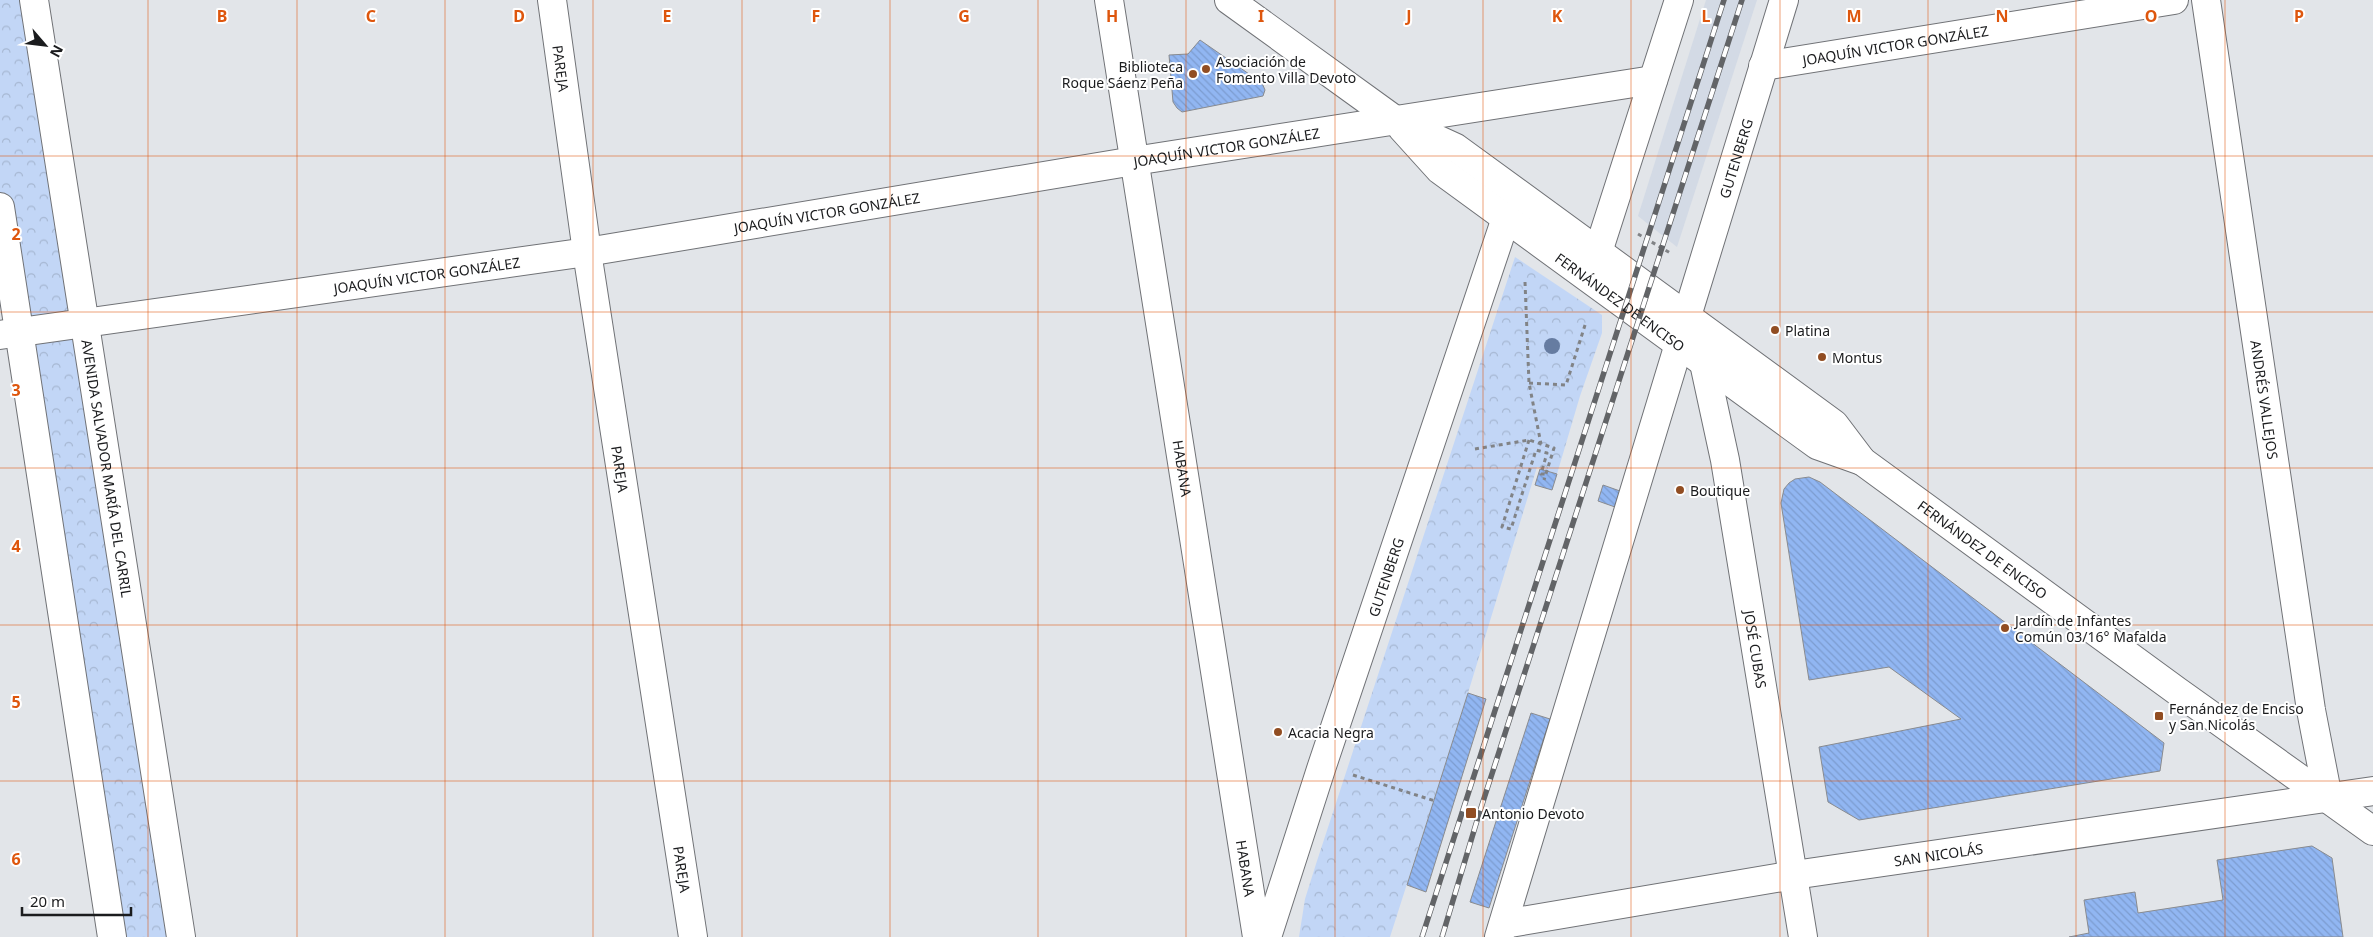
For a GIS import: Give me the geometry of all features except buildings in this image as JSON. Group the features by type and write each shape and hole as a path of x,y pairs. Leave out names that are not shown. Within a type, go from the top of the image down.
{"street":[{"name":"AVENIDA SALVADOR MARÍA DEL CARRIL","path":"34,0 181,937"},
{"name":"PAREJA","path":"552,0 586,252 693,937"},
{"name":"HABANA","path":"1109,0 1257,937"},
{"name":"FERNÁNDEZ DE ENCISO","path":"1229,0 1395,120 1456,148 1834,424 1862,461 2177,691 2373,831"},
{"path":"1598,252 1678,0"},
{"name":"GUTENBERG","path":"1687,316 1784,0"},
{"name":"JOAQUÍN VICTOR GONZÁLEZ","path":"1763,66 2174,0"},
{"name":"ANDRÉS VALLEJOS","path":"2206,0 2312,710 2328,798"},
{"name":"JOAQUÍN VICTOR GONZÁLEZ","path":"10,334 83,322 586,252 1134,161 1653,80"},
{"name":"FERNÁNDEZ DE ENCISO","path":"1395,120 1440,170 1817,446 1862,461"},
{"path":"0,207 10,334 112,937"},
{"name":"GUTENBERG","path":"1267,937 1328,747 1506,218"},
{"path":"1501,931 1679,344"},
{"name":"JOSÉ CUBAS","path":"1704,363 1725,460 1804,937"},
{"name":"SAN NICOLÁS","path":"1501,931 1794,875 2373,790"}],"path":[{"path":"1631,229 1679,258"},
{"path":"1525,282 1529,383 1541,444"},
{"path":"1529,383 1566,385 1586,322"},
{"path":"1528,440 1502,527 1511,530 1536,450 1547,454 1541,474 1546,474"},
{"path":"1475,449 1528,440 1554,448 1544,480"},
{"path":"1345,773 1435,802"}],"shaded area":[{"path":"1706,0 1757,0 1677,247 1638,216"}],"green space":[{"path":"0,0 34,0 181,937 112,937 0,207"},
{"path":"1515,257 1602,315 1602,333 1580,396 1557,474 1537,467 1468,693 1390,937 1299,937 1305,899 1316,864"}],"railway":[{"path":"1422,937 1724,0"},
{"path":"1442,937 1479,814 1742,0"}],"place":[{"name":"Asociación de Fomento Villa Devoto","path":"1206,69"},
{"name":"Biblioteca Roque Sáenz Peña","path":"1193,74"},
{"name":"Platina","path":"1775,330"},
{"name":"Montus","path":"1822,357"},
{"name":"Boutique","path":"1680,490"},
{"name":"Jardín de Infantes Común 03/16° Mafalda","path":"2005,628"},
{"name":"Fernández de Enciso y San Nicolás","path":"2159,716"},
{"name":"Acacia Negra","path":"1278,732"},
{"name":"Antonio Devoto","path":"1471,813"}]}
